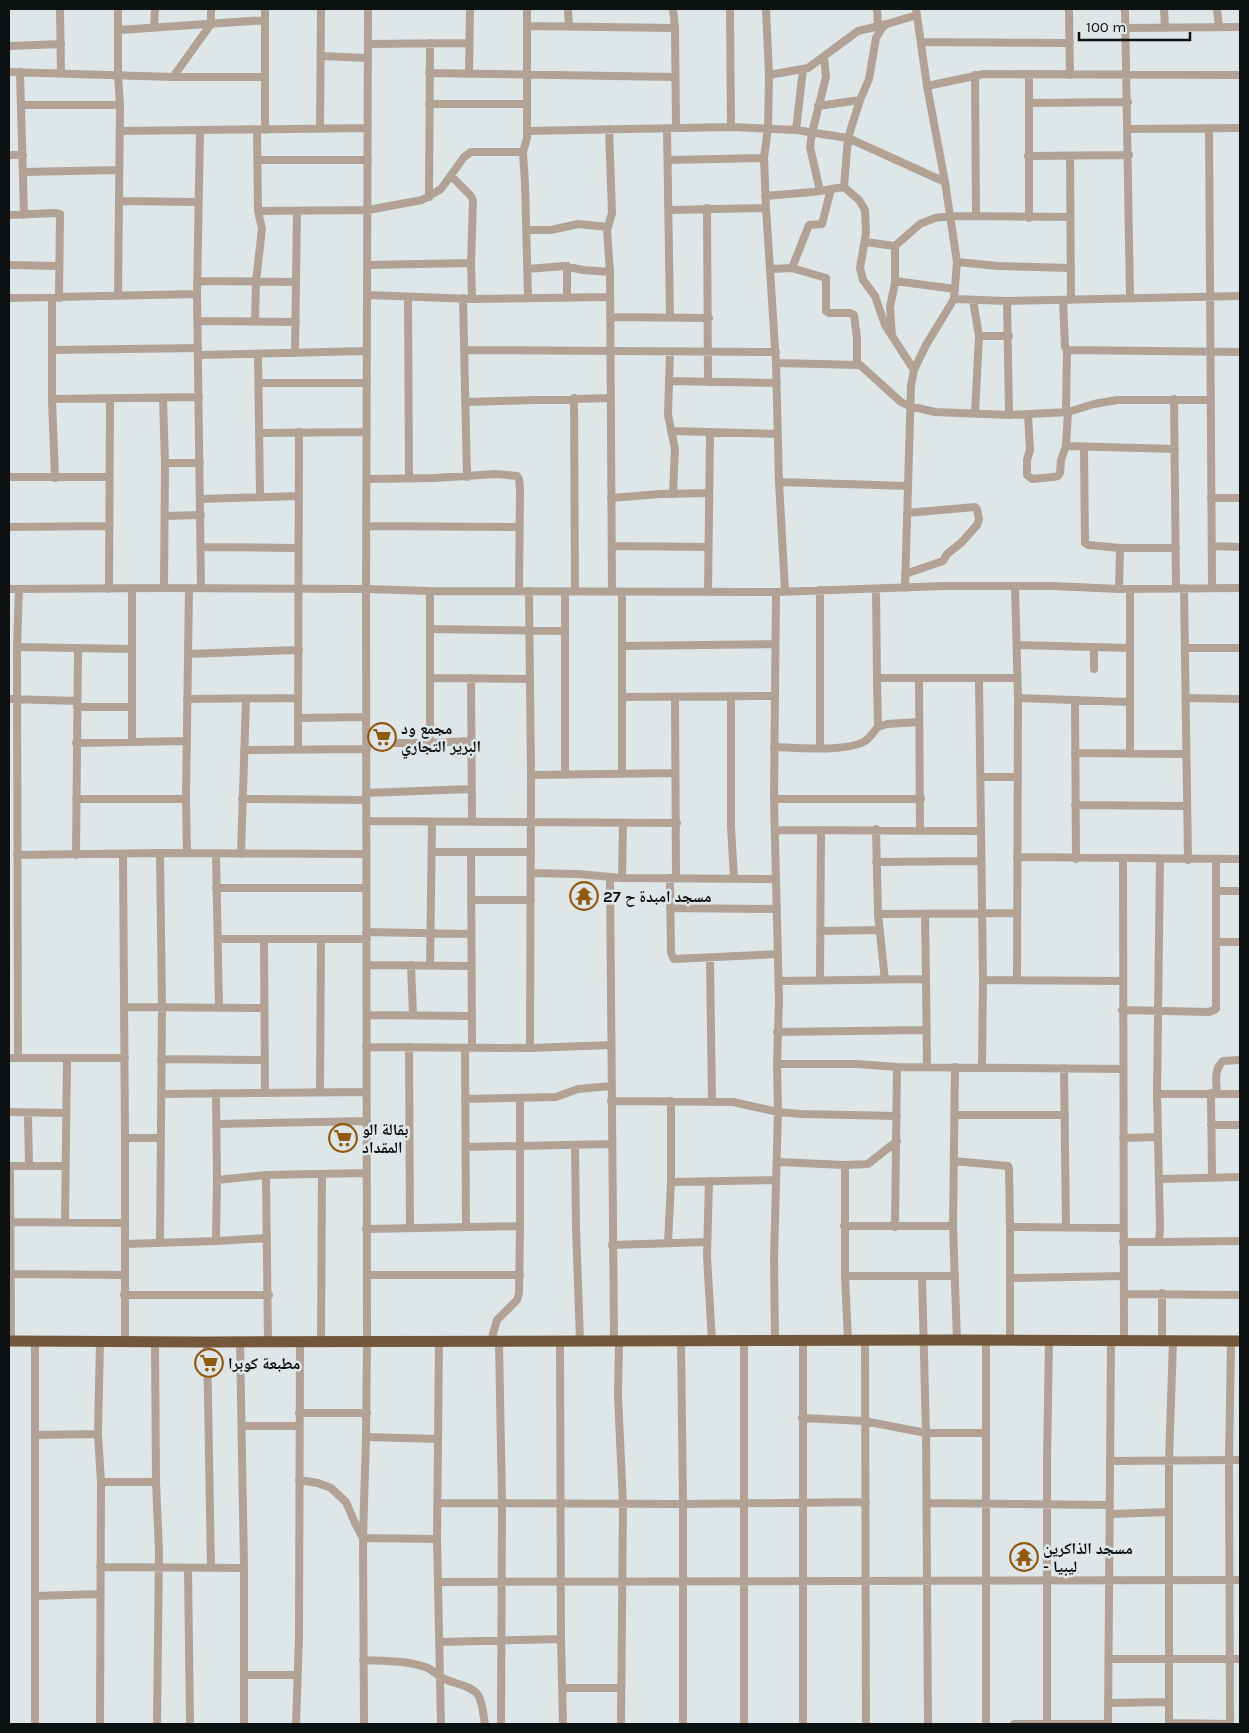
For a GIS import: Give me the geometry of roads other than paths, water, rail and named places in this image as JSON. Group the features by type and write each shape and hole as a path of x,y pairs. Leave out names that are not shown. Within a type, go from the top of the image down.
{"highway":[{"path":"10,1341 1236,1341"}],"street":[{"path":"60,9 61,73"},
{"path":"118,9 120,106 118,296"},
{"path":"154,9 154,28"},
{"path":"173,77 211,24 211,9"},
{"path":"255,321 256,281 262,229 258,211 257,160 265,77 265,9"},
{"path":"320,129 321,9"},
{"path":"364,1724 363,1538 367,1413 366,589 368,9"},
{"path":"469,74 470,9"},
{"path":"527,9 527,131 523,152 528,298"},
{"path":"568,9 569,26"},
{"path":"670,318 668,160 675,77 673,9"},
{"path":"730,9 731,127"},
{"path":"766,9 769,75 768,128 764,158 765,196 776,352 784,591"},
{"path":"877,9 878,26"},
{"path":"1069,9 1070,75"},
{"path":"1125,9 1130,298"},
{"path":"1164,9 1165,28"},
{"path":"1217,9 1218,27"},
{"path":"769,75 803,69 824,57 858,31 887,24 916,12 957,262 954,300 926,345 914,370 911,386 905,588"},
{"path":"119,30 265,20"},
{"path":"844,187 848,138 869,79 876,38 887,24"},
{"path":"528,26 675,28"},
{"path":"1126,28 1240,27"},
{"path":"921,42 1070,43"},
{"path":"368,44 469,43"},
{"path":"9,46 61,44"},
{"path":"429,198 430,44"},
{"path":"321,56 368,58"},
{"path":"820,191 810,152 812,133 826,77 824,57"},
{"path":"796,130 803,69"},
{"path":"9,72 173,77 265,77"},
{"path":"20,72 24,214"},
{"path":"430,73 675,77"},
{"path":"1028,74 1029,218"},
{"path":"927,86 975,75 1240,75"},
{"path":"975,75 976,216"},
{"path":"818,106 860,100"},
{"path":"1029,103 1128,102"},
{"path":"429,104 527,104"},
{"path":"21,105 120,106"},
{"path":"527,131 731,127 796,130 848,138 945,182"},
{"path":"120,131 368,128"},
{"path":"1209,128 1212,588"},
{"path":"1128,129 1240,128"},
{"path":"609,129 612,213 608,227 610,272 612,592"},
{"path":"200,130 197,294 201,588"},
{"path":"258,211 368,210 422,200 429,198 441,189 464,157 471,152 523,152"},
{"path":"9,156 23,155"},
{"path":"1028,156 1129,155"},
{"path":"1028,415 1030,450 1027,460 1027,475 1032,479 1058,476 1066,446 1067,350 1064,347 1071,268 1070,156"},
{"path":"668,160 764,158"},
{"path":"257,160 368,160"},
{"path":"23,172 119,170"},
{"path":"451,176 471,196 473,201 472,299"},
{"path":"765,196 844,187"},
{"path":"844,187 862,203 865,210 866,226 860,268 861,274 866,285 875,296 884,322 892,337 914,370"},
{"path":"792,268 809,225 822,224 832,189"},
{"path":"119,201 198,202"},
{"path":"707,208 708,382"},
{"path":"669,210 766,208"},
{"path":"296,353 297,211"},
{"path":"9,215 60,214 52,399 55,478"},
{"path":"892,337 890,308 895,281 895,246 920,224 935,218 950,216 1070,217"},
{"path":"527,230 551,230 578,224 608,227"},
{"path":"865,242 895,246"},
{"path":"957,262 998,266 1071,268"},
{"path":"367,265 471,263"},
{"path":"9,265 59,266"},
{"path":"528,269 567,266 583,270 610,272"},
{"path":"567,266 568,298"},
{"path":"771,269 792,268 826,278 827,312 853,314 857,338 857,364"},
{"path":"198,281 296,282"},
{"path":"895,281 955,289"},
{"path":"9,298 197,294"},
{"path":"367,296 472,299 609,297"},
{"path":"954,300 1008,301 1240,296"},
{"path":"408,297 408,479"},
{"path":"463,298 466,476"},
{"path":"973,300 979,336 975,413"},
{"path":"1008,301 1009,415"},
{"path":"610,317 708,318"},
{"path":"198,321 296,322"},
{"path":"979,336 1009,336"},
{"path":"53,350 198,351 258,354 367,351"},
{"path":"464,350 776,352"},
{"path":"1067,350 1240,352"},
{"path":"670,352 668,415 675,449 673,494"},
{"path":"258,354 260,497"},
{"path":"776,363 857,364 863,367 888,391 909,406 935,412 1028,415 1067,412 1117,400 1211,400"},
{"path":"669,381 777,383"},
{"path":"259,382 367,384"},
{"path":"52,399 199,397"},
{"path":"163,398 165,463 164,588"},
{"path":"574,398 575,591"},
{"path":"465,402 610,398"},
{"path":"109,589 110,399"},
{"path":"1174,400 1176,548 1185,648 1188,860"},
{"path":"671,431 778,434"},
{"path":"298,749 299,432"},
{"path":"260,433 367,432"},
{"path":"708,592 710,432"},
{"path":"1066,446 1175,449"},
{"path":"1084,446 1084,543 1088,546 1120,548 1176,548"},
{"path":"165,463 200,463"},
{"path":"367,479 408,479 503,474 517,476 520,489 518,591"},
{"path":"9,477 109,477"},
{"path":"779,482 908,486"},
{"path":"611,498 709,493"},
{"path":"201,499 299,496"},
{"path":"1211,498 1240,498"},
{"path":"906,574 943,561 947,554 961,543 977,526 978,519 975,507 908,513"},
{"path":"165,516 201,515"},
{"path":"9,527 109,526"},
{"path":"367,526 519,527"},
{"path":"612,546 708,547"},
{"path":"1212,546 1240,547"},
{"path":"201,547 298,548"},
{"path":"1119,589 1120,548"},
{"path":"9,589 201,588 776,592 1015,586 1119,589 1240,588"},
{"path":"1015,586 1018,698 1017,980"},
{"path":"187,853 186,741 189,588"},
{"path":"18,1058 18,679 17,647 13,628 19,589"},
{"path":"132,589 132,742"},
{"path":"876,589 878,727"},
{"path":"1130,589 1130,753"},
{"path":"820,590 820,748"},
{"path":"430,591 430,743"},
{"path":"529,591 532,775 530,1048"},
{"path":"565,592 565,775"},
{"path":"622,592 622,773"},
{"path":"776,592 774,799 779,981 774,1258 776,1341"},
{"path":"430,629 565,632"},
{"path":"622,646 775,644"},
{"path":"1017,645 1130,648"},
{"path":"17,647 132,649"},
{"path":"1094,648 1094,669"},
{"path":"1185,648 1240,648"},
{"path":"76,855 78,649"},
{"path":"188,654 299,650"},
{"path":"431,678 530,679"},
{"path":"471,678 472,821"},
{"path":"877,678 1017,678"},
{"path":"919,678 920,830"},
{"path":"9,680 18,679"},
{"path":"979,679 983,980 982,1067"},
{"path":"675,696 676,823 670,908 672,958 678,960 778,954"},
{"path":"731,696 731,826 734,879"},
{"path":"623,697 774,696"},
{"path":"187,699 298,698"},
{"path":"1018,698 1130,702"},
{"path":"1186,698 1240,700"},
{"path":"9,699 132,707"},
{"path":"241,854 246,699"},
{"path":"1075,701 1076,859"},
{"path":"298,718 366,717"},
{"path":"774,747 820,748 858,745 867,740 878,727 887,724 919,722"},
{"path":"76,743 186,741"},
{"path":"244,750 471,741"},
{"path":"1075,753 1186,754"},
{"path":"532,775 675,773"},
{"path":"981,777 1018,777"},
{"path":"242,799 366,797 471,790"},
{"path":"76,799 186,798"},
{"path":"774,799 921,799"},
{"path":"1076,805 1187,806"},
{"path":"366,821 676,823"},
{"path":"430,966 432,822"},
{"path":"622,878 623,823"},
{"path":"775,830 981,831"},
{"path":"820,980 821,830"},
{"path":"876,830 878,914 885,980"},
{"path":"433,852 531,852"},
{"path":"466,1226 465,1099 471,1016 471,852"},
{"path":"17,856 160,853 366,854"},
{"path":"160,853 162,1007 160,1243"},
{"path":"216,854 219,1007"},
{"path":"123,855 126,1138 125,1342"},
{"path":"1017,857 1240,859"},
{"path":"1123,859 1124,1341"},
{"path":"1159,1242 1158,1010 1160,859"},
{"path":"1122,1010 1209,1012 1216,1009 1216,859"},
{"path":"876,862 981,862"},
{"path":"531,873 622,878 776,879"},
{"path":"610,877 612,1245 623,1504 621,1724"},
{"path":"216,888 366,888"},
{"path":"1216,892 1240,891"},
{"path":"471,900 531,900"},
{"path":"670,908 777,909"},
{"path":"9,913 18,913"},
{"path":"878,914 1016,913"},
{"path":"925,914 927,1067"},
{"path":"820,931 880,930"},
{"path":"218,939 321,939 471,934"},
{"path":"320,1092 321,939"},
{"path":"264,940 265,1093"},
{"path":"1216,942 1240,942"},
{"path":"710,958 712,1102"},
{"path":"367,965 471,966"},
{"path":"411,966 413,1015"},
{"path":"779,981 926,979"},
{"path":"983,980 1122,981"},
{"path":"124,1007 264,1008"},
{"path":"367,1015 471,1016"},
{"path":"777,1032 926,1030"},
{"path":"366,1047 530,1048 611,1045"},
{"path":"409,1047 410,1228"},
{"path":"9,1058 125,1058"},
{"path":"65,1222 67,1059"},
{"path":"162,1060 264,1060"},
{"path":"1212,1178 1211,1125 1216,1071 1223,1061 1240,1060"},
{"path":"777,1064 1122,1069"},
{"path":"894,1227 897,1067"},
{"path":"955,1067 953,1226 957,1340"},
{"path":"1064,1068 1066,1227"},
{"path":"465,1099 556,1098 578,1089 611,1086"},
{"path":"162,1094 366,1092"},
{"path":"216,1093 216,1241"},
{"path":"1158,1094 1240,1094"},
{"path":"501,1724 502,1502 495,1341 498,1318 517,1300 520,1289 520,1098"},
{"path":"611,1101 712,1102 746,1104 778,1112 897,1116"},
{"path":"668,1242 671,1182 671,1101"},
{"path":"9,1112 66,1113"},
{"path":"28,1113 28,1166"},
{"path":"954,1115 1065,1115"},
{"path":"216,1124 366,1122"},
{"path":"1211,1125 1240,1125"},
{"path":"1123,1138 1158,1137"},
{"path":"126,1138 161,1138"},
{"path":"777,1162 845,1165 868,1164 897,1141"},
{"path":"575,1144 580,1341"},
{"path":"466,1147 611,1144"},
{"path":"954,1161 1008,1166 1009,1169 1010,1340"},
{"path":"845,1165 844,1226 848,1341"},
{"path":"10,1341 10,1166 65,1166"},
{"path":"217,1180 266,1175 366,1173"},
{"path":"321,1341 322,1174"},
{"path":"266,1175 269,1295 268,1342"},
{"path":"1159,1179 1240,1177"},
{"path":"671,1182 776,1180"},
{"path":"709,1181 707,1242 712,1341"},
{"path":"10,1222 125,1223"},
{"path":"366,1229 520,1226"},
{"path":"844,1226 953,1226"},
{"path":"1010,1227 1123,1228"},
{"path":"125,1244 267,1238"},
{"path":"1123,1242 1240,1241"},
{"path":"612,1245 707,1242"},
{"path":"11,1274 124,1275"},
{"path":"367,1275 520,1275"},
{"path":"845,1276 955,1276"},
{"path":"922,1276 927,1503 928,1724"},
{"path":"1011,1278 1123,1276"},
{"path":"1124,1294 1240,1295"},
{"path":"1162,1294 1167,1341 1169,1460 1169,1724 1230,1724 1229,1460 1236,1341"},
{"path":"124,1295 269,1295"},
{"path":"986,1340 986,1724"},
{"path":"1047,1724 1049,1340"},
{"path":"35,1724 34,1435 36,1341"},
{"path":"100,1341 98,1434 101,1482 100,1724"},
{"path":"439,1341 437,1539 441,1724"},
{"path":"560,1341 563,1724"},
{"path":"681,1341 683,1724"},
{"path":"744,1341 744,1724"},
{"path":"803,1341 803,1724"},
{"path":"865,1341 866,1724"},
{"path":"1014,1724 1108,1724 1111,1341"},
{"path":"156,1342 157,1724"},
{"path":"207,1342 211,1568"},
{"path":"240,1342 244,1568 244,1724"},
{"path":"296,1724 300,1342"},
{"path":"299,1413 367,1413"},
{"path":"802,1418 864,1421 926,1433 986,1433"},
{"path":"242,1426 299,1426"},
{"path":"34,1435 98,1434"},
{"path":"366,1436 438,1439"},
{"path":"1111,1461 1240,1460"},
{"path":"299,1480 318,1483 332,1488 346,1502 363,1538"},
{"path":"101,1482 156,1482"},
{"path":"438,1503 745,1504 866,1502"},
{"path":"927,1503 1047,1505 1169,1512"},
{"path":"363,1538 437,1539"},
{"path":"100,1567 244,1568"},
{"path":"188,1568 190,1724"},
{"path":"438,1582 1240,1580"},
{"path":"35,1596 100,1594"},
{"path":"440,1642 561,1639"},
{"path":"1110,1659 1240,1659"},
{"path":"363,1660 408,1662 476,1692 481,1701 485,1724"},
{"path":"244,1675 297,1674"},
{"path":"562,1688 621,1688"},
{"path":"1109,1703 1169,1702"}],"place":[{"name":"مجمع ود البرير التجاري","path":"382,737"},
{"name":"مسجد امبدة ح 27","path":"584,896"},
{"name":"بقالة الو المقداد","path":"343,1138"},
{"name":"مطبعة كوبرا","path":"209,1363"},
{"name":"مسجد الذاكرين - ليبيا","path":"1024,1557"}]}
